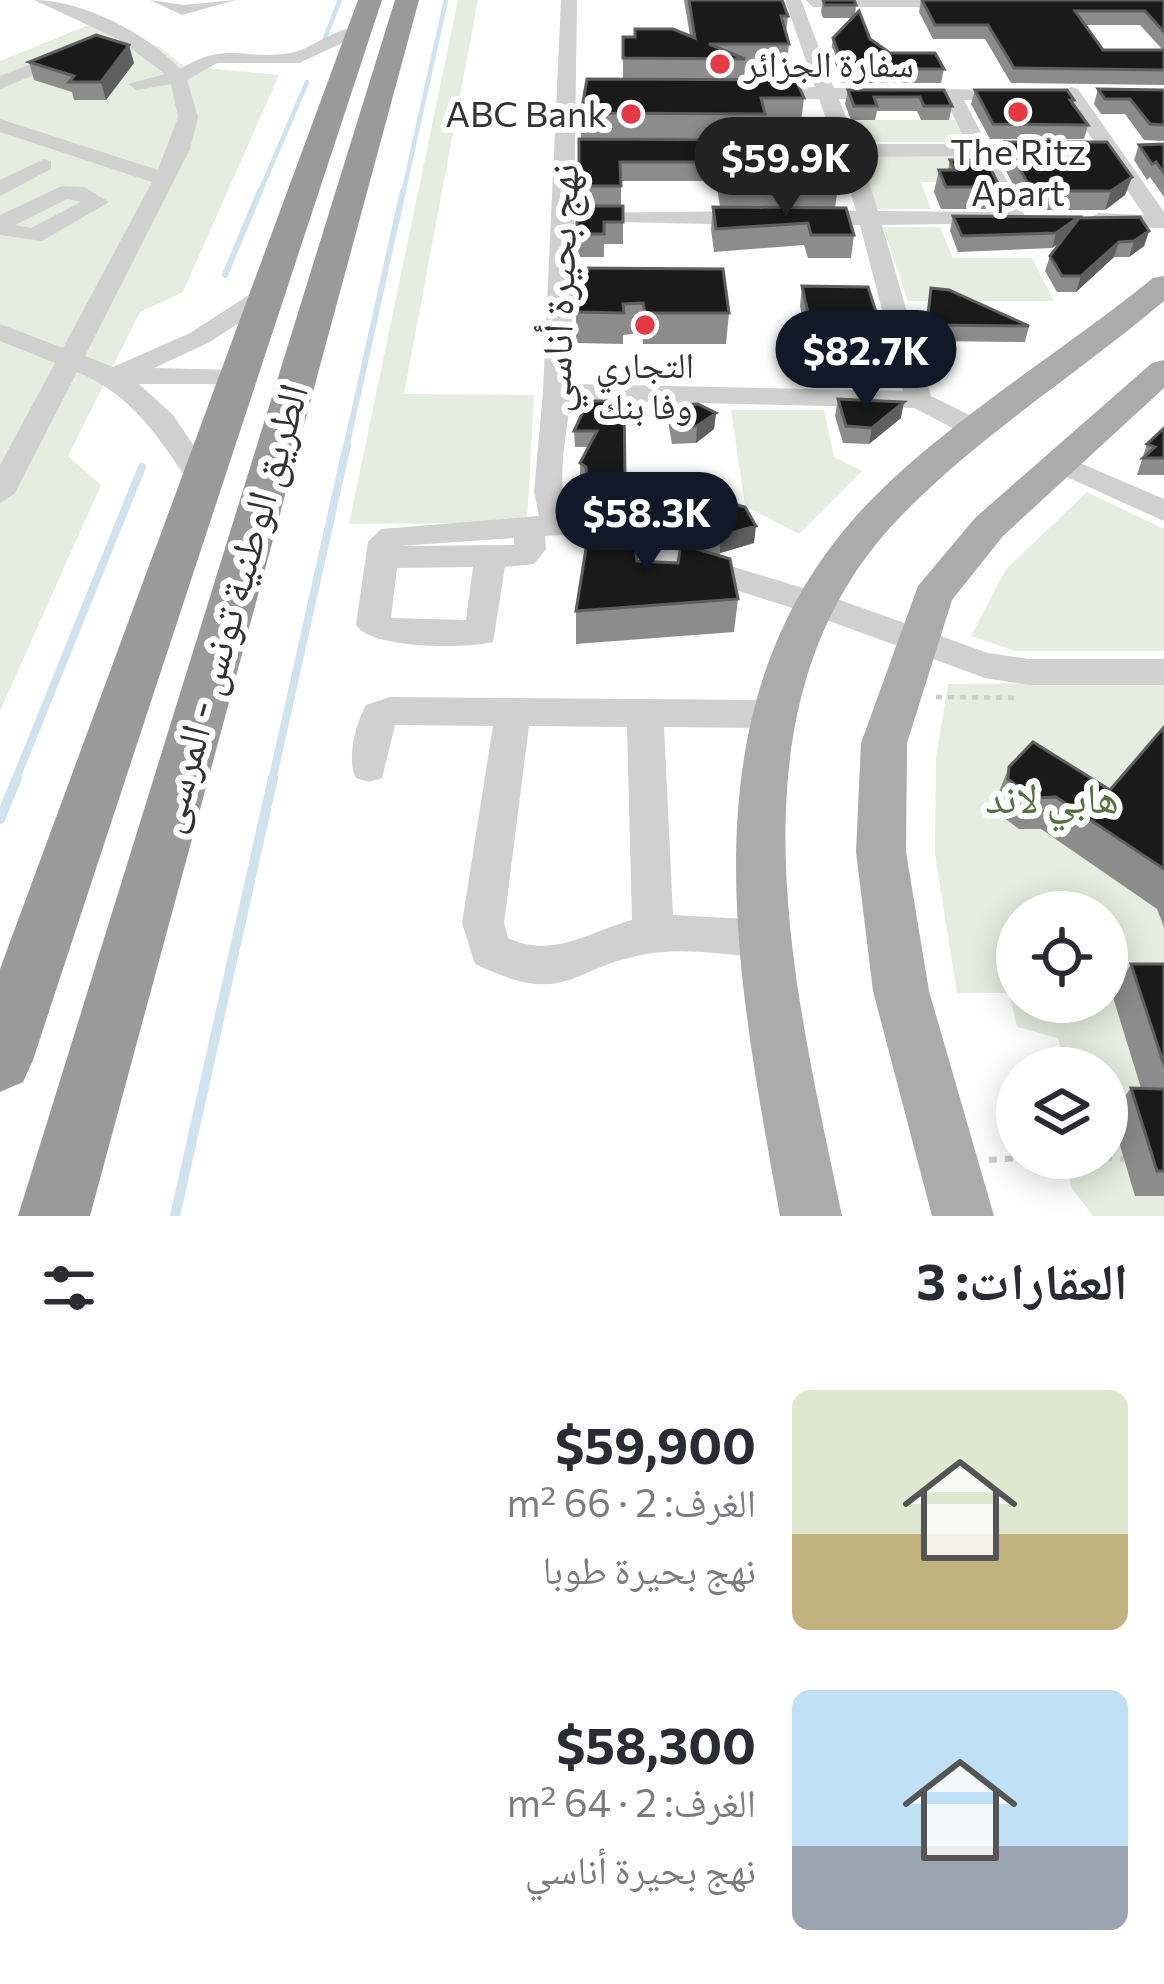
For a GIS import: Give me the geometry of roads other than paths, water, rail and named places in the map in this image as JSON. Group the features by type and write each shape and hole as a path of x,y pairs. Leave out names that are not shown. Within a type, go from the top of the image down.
{"highway":[{"name":"الطريق الوطنية تونس - المرسى","path":"54,1216 407,0"},
{"name":"الطريق الوطنية تونس - المرسى","path":"0,1060 364,15"},
{"path":"235,378 295,376"}],"main road":[{"path":"811,1216 769,994 759,831 772,714 814,603 884,509 1164,285"},
{"path":"962,1216 901,991 881,852 884,742 933,596 988,527 1164,370"}],"street":[{"path":"0,493 186,135 183,87 160,58 42,0"},
{"path":"158,0 182,10 228,0"},
{"name":"نهج بحيرة أناسي","path":"546,527 557,392 562,217 576,149 577,92 569,0"},
{"path":"919,400 847,150 793,1 982,2"},
{"path":"292,58 364,15"},
{"path":"0,83 118,34"},
{"path":"129,90 183,87 213,57 292,58 338,86"},
{"path":"739,93 1064,94 1087,150 1162,223"},
{"path":"562,217 1026,218 980,150 951,93"},
{"path":"0,125 164,179"},
{"path":"695,151 1145,150"},
{"path":"0,164 20,157 44,166 0,189"},
{"path":"86,196 137,170"},
{"path":"1077,220 1162,223"},
{"path":"115,376 200,338 264,296"},
{"path":"3,336 115,376 235,378"},
{"path":"115,376 163,421 200,477"},
{"path":"557,392 919,400 979,430"},
{"path":"1057,462 1164,511"},
{"path":"382,557 528,554 546,527"},
{"path":"490,556 485,624 474,635 380,630 373,625 385,542 402,533 546,527 814,603 1005,669 1164,672"},
{"path":"369,767 379,715 390,711 772,714"},
{"path":"513,712 483,923 490,950 519,967 550,970 653,934 766,939"},
{"path":"645,713 653,934"}],"waterway":[{"path":"325,38 340,0"},
{"path":"403,194 446,0"},
{"path":"259,194 307,82"},
{"path":"225,275 260,191"},
{"path":"346,448 403,191"},
{"path":"272,781 347,445"},
{"path":"15,781 142,467"},
{"path":"0,819 17,778"},
{"path":"175,1216 273,778"}],"place":[{"name":"سفارة الجزائر","path":"720,64"},
{"name":"The Ritz Apart","path":"1018,112"},
{"name":"ABC Bank","path":"631,114"},
{"name":"التجاري وفا بنك","path":"645,325"}],"park label":[{"name":"هابي لاند","path":"1052,798"}]}
